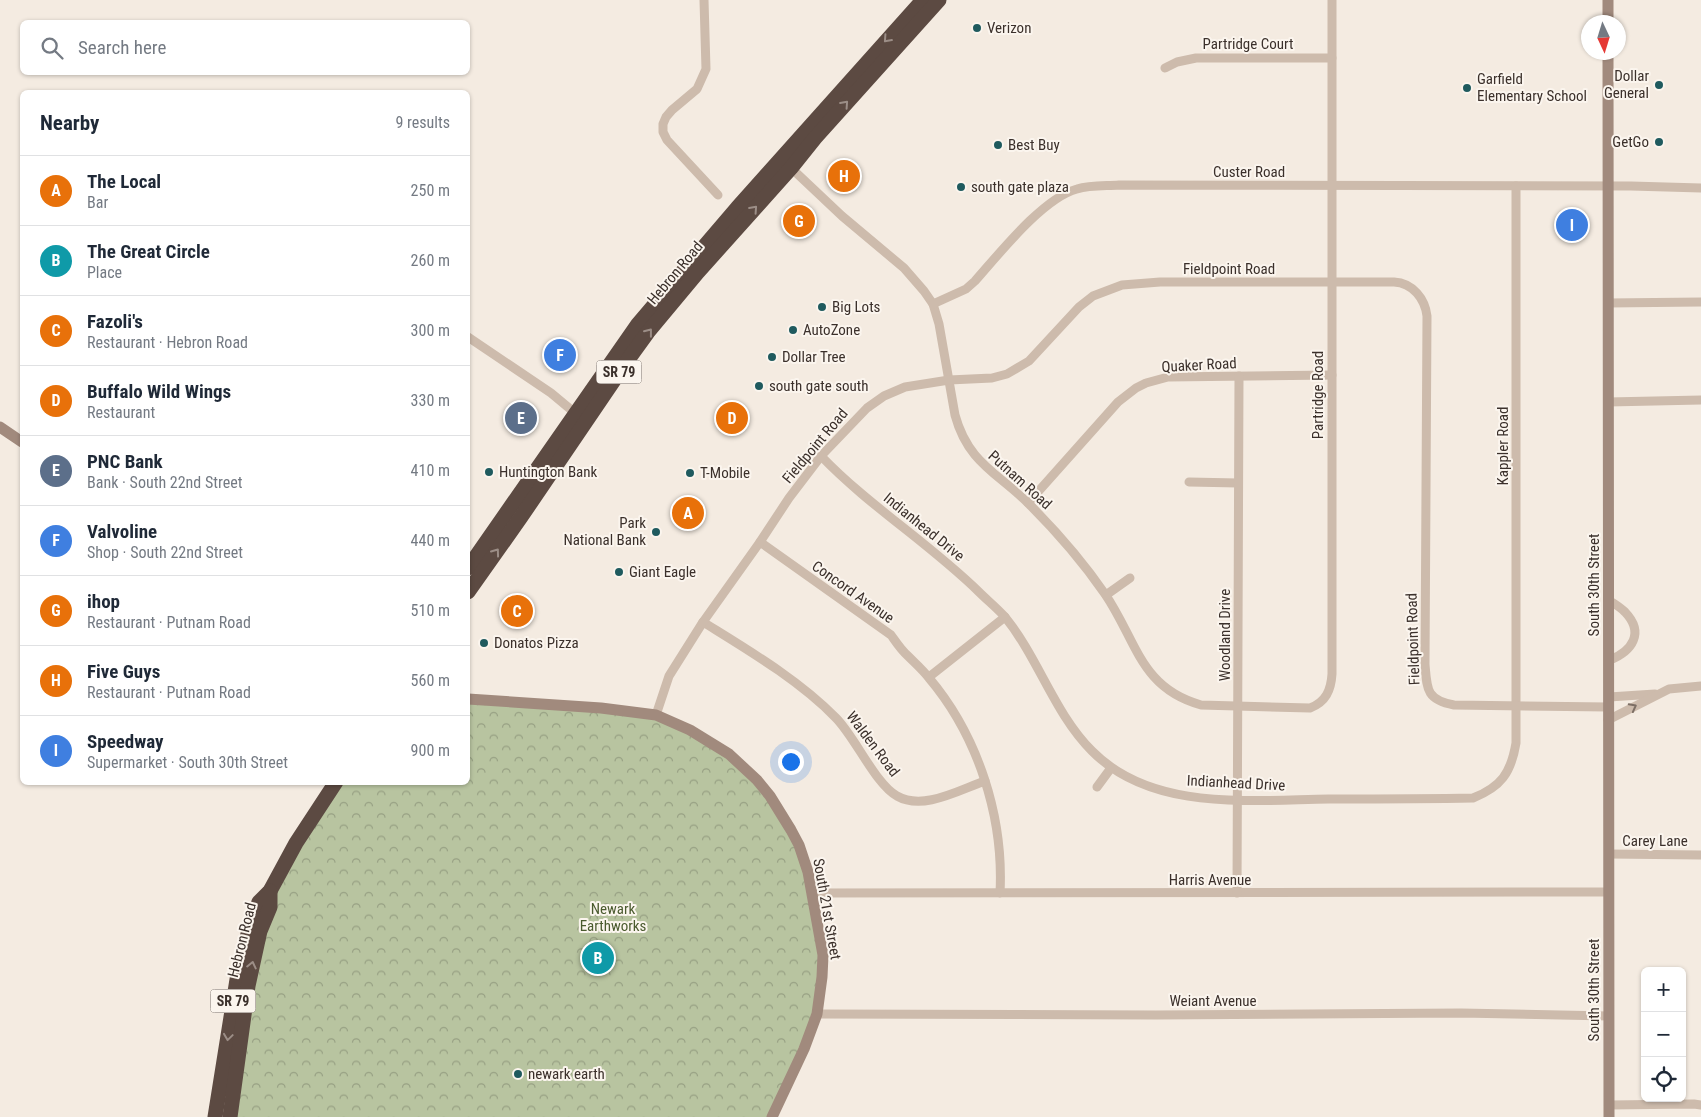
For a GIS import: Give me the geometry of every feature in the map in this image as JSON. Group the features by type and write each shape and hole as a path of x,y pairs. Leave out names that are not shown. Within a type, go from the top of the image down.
{"highway":[{"name":"Hebron Road","path":"582,415 630,335 689,264 845,103 939,0"},
{"name":"Hebron Road","path":"470,565 582,415 648,332 920,1"},
{"path":"470,589 545,480 545,472 582,415"},
{"name":"Hebron Road","path":"215,1117 239,966 251,923 259,902 270,891 296,843 334,785"},
{"name":"Hebron Road","path":"230,1117 248,986 260,931 270,907 270,891"}],"street":[{"path":"704,0 706,69 697,88 666,117 663,124 663,132 667,140 718,195"},
{"name":"Partridge Road","path":"1238,706 1306,709 1322,702 1331,688 1332,0"},
{"path":"1608,0 1608,15"},
{"name":"Partridge Court","path":"1165,68 1177,62 1196,58 1332,58"},
{"name":"South 30th Street","path":"1608,60 1609,1117"},
{"name":"Putnam Road","path":"786,163 842,216 904,268 924,291 933,304 940,324 958,427 976,458 1028,503 1063,540 1106,595 1137,652 1157,682 1185,701 1201,706 1238,706"},
{"name":"Custer Road","path":"933,304 966,289 1044,208 1058,197 1077,189 1119,185 1609,186 1701,188"},
{"name":"Kappler Road","path":"1516,186 1516,706"},
{"name":"Fieldpoint Road","path":"656,715 668,676 703,622 789,498 821,456 867,408 884,396 905,387 949,380 992,378 1017,369 1038,352 1078,307 1093,296 1118,286 1160,282 1403,283 1416,292 1426,308 1425,664 1427,690 1440,703 1516,706 1608,702 1658,693"},
{"path":"1608,303 1701,302"},
{"path":"470,338 582,415"},
{"name":"Quaker Road","path":"1028,503 1118,402 1146,383 1168,377 1332,375"},
{"name":"Woodland Drive","path":"1237,893 1239,376"},
{"path":"1608,402 1701,400"},
{"path":"0,427 20,441"},
{"name":"Indianhead Drive","path":"821,456 841,477 948,562 1005,617 1042,674 1068,722 1093,752 1111,768 1134,781 1189,797 1238,800 1473,798 1488,792 1509,771 1516,743 1516,706"},
{"path":"1189,482 1238,484"},
{"name":"Concord Avenue","path":"760,542 891,635 906,654 929,677 951,709 968,739 985,781 998,840 1001,869 1000,892"},
{"path":"1106,595 1130,578"},
{"path":"1610,601 1625,612 1632,622 1636,633 1634,640 1622,655 1610,660"},
{"path":"929,677 1005,617"},
{"name":"Walden Road","path":"703,622 790,680 837,718 852,737 884,786 896,796 921,801 936,798 985,781"},
{"path":"1608,720 1668,689 1701,686"},
{"name":"South 21st Street","path":"470,699 601,708 656,715 690,730 730,754 757,780 781,811 799,845 808,872 823,955 817,1014 804,1049 772,1117"},
{"path":"1097,787 1111,768"},
{"name":"Carey Lane","path":"1609,854 1701,855"},
{"name":"Harris Avenue","path":"811,893 1609,892"},
{"name":"Weiant Avenue","path":"817,1014 1156,1015 1461,1013 1609,1016"},
{"path":"1609,1104 1699,1104"}],"green space":[{"name":"Newark Earthworks","path":"470,699 656,715 743,766 799,845 823,955 817,1014 772,1117 231,1117 270,891 335,785 470,785"}],"place":[{"name":"Verizon","path":"977,28"},
{"name":"Dollar General","path":"1659,85"},
{"name":"Garfield Elementary School","path":"1467,88"},
{"name":"GetGo","path":"1659,142"},
{"name":"Best Buy","path":"998,145"},
{"name":"Five Guys","path":"844,176"},
{"name":"south gate plaza","path":"961,187"},
{"name":"ihop","path":"799,221"},
{"name":"Speedway","path":"1572,225"},
{"name":"Big Lots","path":"822,307"},
{"name":"AutoZone","path":"793,330"},
{"name":"Valvoline","path":"560,355"},
{"name":"Dollar Tree","path":"772,357"},
{"name":"south gate south","path":"759,386"},
{"name":"PNC Bank","path":"521,418"},
{"name":"Buffalo Wild Wings","path":"732,418"},
{"name":"Huntington Bank","path":"489,472"},
{"name":"T-Mobile","path":"690,473"},
{"name":"The Local","path":"688,513"},
{"name":"Park National Bank","path":"656,532"},
{"name":"Giant Eagle","path":"619,572"},
{"name":"Fazoli's","path":"517,611"},
{"name":"Donatos Pizza","path":"484,643"},
{"name":"The Great Circle","path":"598,958"},
{"name":"newark earth","path":"518,1074"}]}
